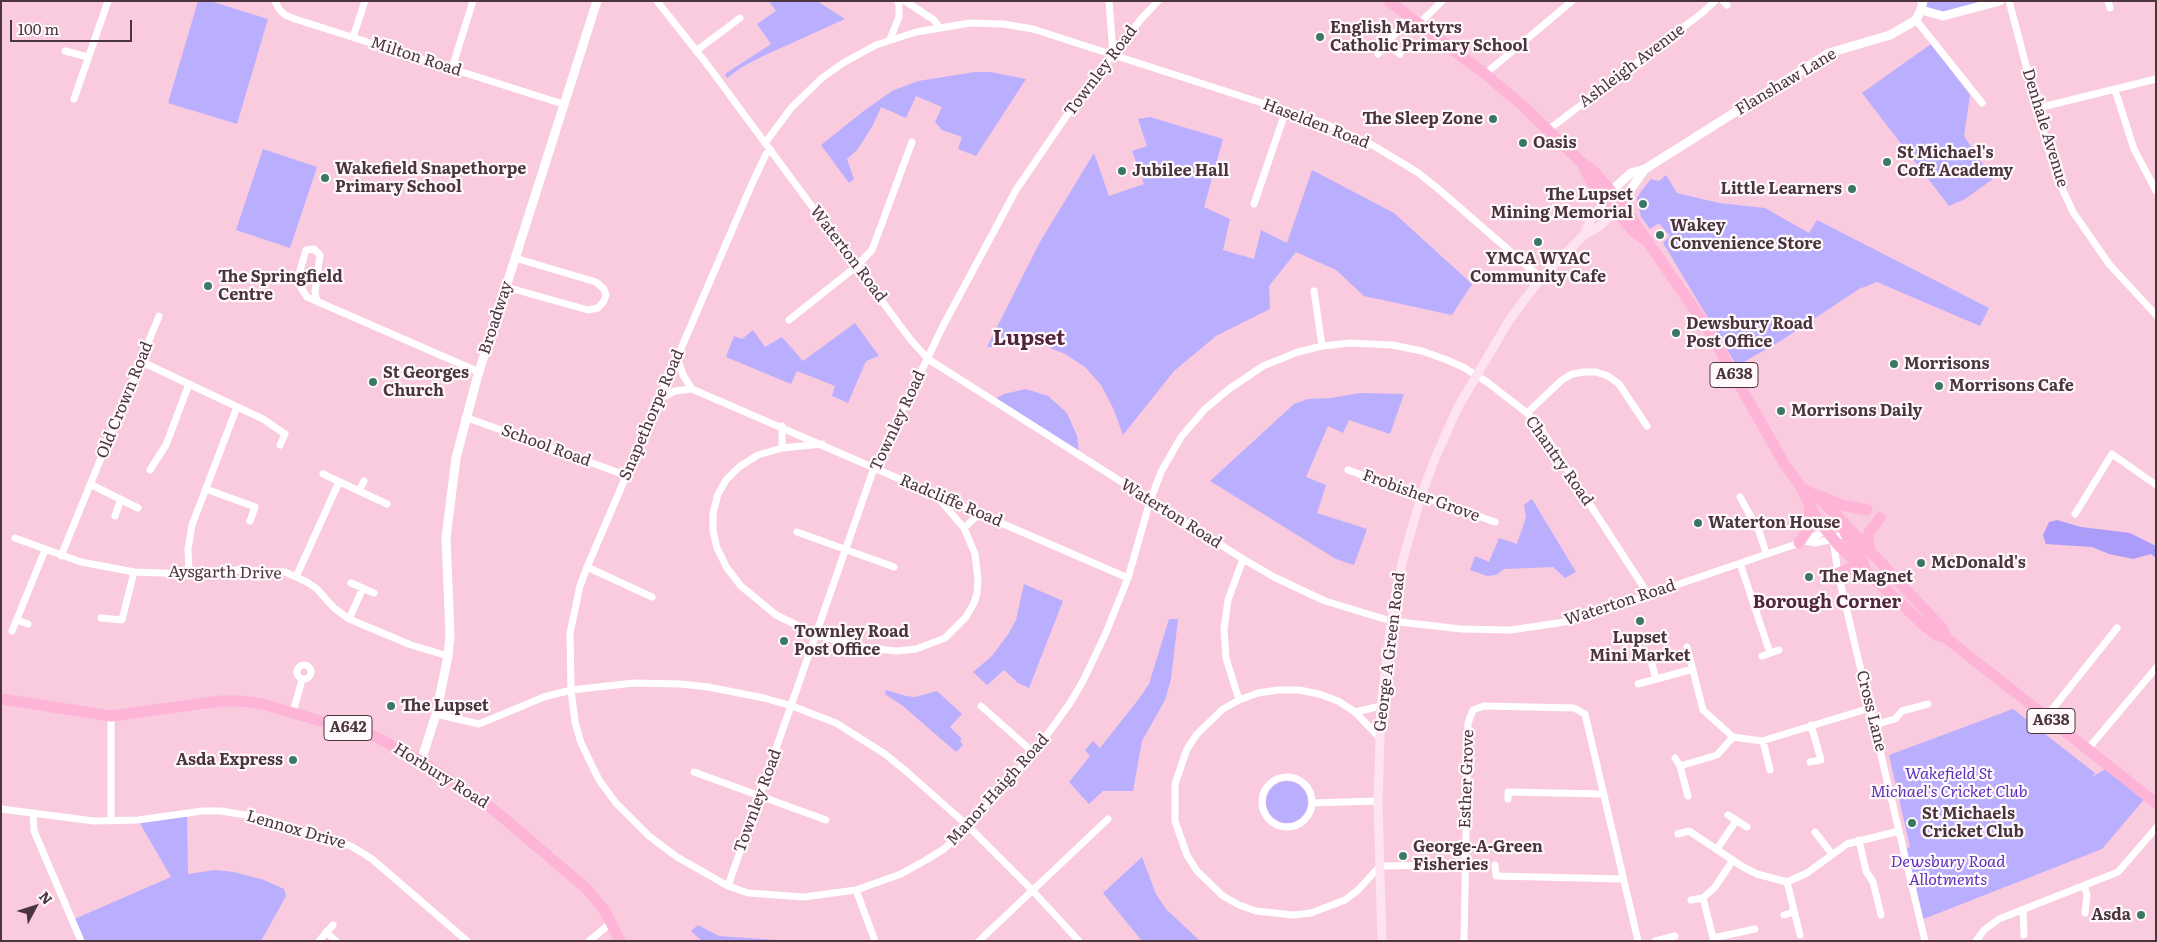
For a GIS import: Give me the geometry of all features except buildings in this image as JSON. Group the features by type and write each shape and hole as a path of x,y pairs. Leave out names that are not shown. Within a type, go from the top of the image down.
{"highway":[{"name":"A638","path":"1388,1 1408,18 1485,74 1581,162 1593,170 1609,196 1619,207 1633,232 1648,244 1706,326 1780,457 1806,490 1869,550 1942,628 1946,638"},
{"name":"A638","path":"1806,490 1810,506 1830,532 1868,574 1936,635 1946,638 2156,803"},
{"path":"1806,490 1842,505 1867,510"},
{"path":"1806,490 1814,500 1830,532"},
{"path":"1802,542 1807,531 1810,506"},
{"path":"1869,550 1868,534 1880,518"},
{"path":"1846,528 1868,574"},
{"path":"1838,573 1850,568 1868,574"},
{"name":"Horbury Road","path":"1,699 111,716 220,701 262,704 376,737 421,761 494,810 570,874 597,900 612,923 620,941"}],"main road":[{"name":"George A Green Road","path":"1584,235 1590,221 1609,196"},
{"name":"George A Green Road","path":"1382,941 1378,801 1381,706 1391,621 1402,563 1421,496 1443,441 1476,375 1510,319 1541,278 1584,235 1600,226 1619,207"}],"street":[{"path":"74,99 108,1"},
{"name":"Milton Road","path":"275,1 285,15 563,104"},
{"path":"353,37 365,1"},
{"path":"452,68 473,1"},
{"name":"Broadway","path":"421,761 436,714 448,656 450,627 446,538 456,458 465,417 597,1"},
{"name":"Waterton Road","path":"657,1 766,143 910,339 928,359 1243,559 1274,577 1325,601 1391,621 1461,629 1511,630 1571,621 1766,553 1802,542 1813,543 1830,532"},
{"path":"890,39 899,16 897,1"},
{"path":"905,1 934,20 939,27"},
{"path":"1109,1 1113,54"},
{"name":"Townley Road","path":"728,886 874,468 989,238 1016,190 1082,93 1158,1"},
{"path":"1418,25 1442,1"},
{"path":"1485,74 1572,1"},
{"name":"Ashleigh Avenue","path":"1548,130 1716,1"},
{"path":"1922,6 1943,16 2000,1"},
{"name":"Denhale Avenue","path":"2009,1 2052,164 2073,212 2109,264 2156,315"},
{"name":"Flanshaw Lane","path":"1609,196 1631,173 1645,169 1830,53 1890,35 1916,20 1922,6"},
{"path":"696,51 740,18"},
{"path":"1378,54 1408,18"},
{"path":"1916,20 1982,104"},
{"name":"Haselden Road","path":"766,143 792,107 822,78 862,52 890,39 939,27 970,24 1010,25 1033,29 1321,122 1374,146 1410,167 1456,203 1541,278"},
{"path":"1387,44 1400,54"},
{"path":"65,51 88,57"},
{"path":"2038,108 2156,79"},
{"path":"2115,90 2134,149 2156,191"},
{"path":"1254,204 1286,110"},
{"path":"789,320 857,266 872,250 912,142"},
{"name":"Snapethorpe Road","path":"571,690 570,633 576,601 587,567 751,186 766,154 771,150"},
{"name":"Flanshaw Lane","path":"1619,207 1645,169"},
{"path":"317,301 315,292 320,255 314,249 306,250 299,274 300,286 307,297 479,372"},
{"path":"506,287 588,310 598,308 606,295 604,289 596,282 515,258"},
{"path":"1314,291 1322,346"},
{"name":"Old Crown Road","path":"61,556 159,316"},
{"name":"Chantry Road","path":"1150,501 1161,472 1181,437 1193,421 1218,398 1263,366 1298,352 1322,346 1350,343 1392,345 1422,352 1463,367 1487,382 1526,413 1553,446 1648,594"},
{"path":"659,399 675,392 692,388 683,375 677,355"},
{"path":"140,361 263,419 285,434 280,445"},
{"path":"1526,413 1562,380 1578,373 1596,372 1608,376 1619,384 1647,426"},
{"path":"150,470 166,445 189,384"},
{"name":"Radcliffe Road","path":"692,388 1128,578"},
{"path":"190,574 188,549 192,525 237,407"},
{"name":"School Road","path":"465,417 625,475"},
{"path":"782,426 782,448"},
{"path":"822,444 782,448 758,455 739,466 726,480 718,494 713,512 713,531 716,548 727,568 741,586 776,615 817,635 866,648 897,651 916,649 945,638 966,617 974,604 977,593 978,580 975,554 964,528 934,494"},
{"path":"2075,514 2112,454 2156,485"},
{"name":"Frobisher Grove","path":"1348,470 1495,522"},
{"path":"323,474 388,504"},
{"path":"359,491 364,480"},
{"path":"296,576 339,482"},
{"path":"90,484 138,508"},
{"path":"206,489 255,507 250,521"},
{"path":"1740,497 1759,531 1766,553"},
{"path":"115,516 121,499"},
{"name":"Manor Haigh Road","path":"571,690 575,722 581,743 599,780 616,803 649,836 670,852 728,886 748,894 804,897 856,890 901,874 944,848 968,826 1034,754 1070,703 1106,635 1128,578 1150,501"},
{"path":"964,528 980,513"},
{"path":"1830,532 1846,528"},
{"path":"1830,532 1846,528"},
{"path":"797,532 894,567"},
{"name":"Cross Lane","path":"1830,532 1838,573 1926,941"},
{"name":"Aysgarth Drive","path":"15,538 61,556 105,568 134,572 190,574 238,570 285,572 296,576 317,589 334,608 349,619 411,645 448,656"},
{"path":"12,631 45,550"},
{"path":"1239,700 1229,672 1224,629 1228,600 1243,559"},
{"path":"1740,563 1770,653"},
{"path":"587,567 652,597"},
{"path":"101,618 122,620 134,572"},
{"path":"351,582 374,593"},
{"path":"349,619 363,588"},
{"path":"17,620 28,624"},
{"path":"2046,716 2117,628"},
{"path":"1687,647 1703,710 1733,737 1763,741 1811,724 1870,708"},
{"path":"1762,656 1779,650"},
{"path":"1650,661 1656,678"},
{"path":"2087,750 2156,668"},
{"path":"1638,684 1693,669"},
{"path":"293,712 302,680"},
{"path":"436,714 479,724 539,698 571,690 634,683 680,684 734,691 792,706 836,723 885,754 968,826 1032,890 1079,941"},
{"path":"1379,737 1355,712 1331,699 1299,690 1278,690 1258,693 1239,700 1209,720 1187,749 1180,766 1175,793 1175,821 1184,847 1197,871 1223,896 1239,905 1256,911 1293,915 1328,908 1345,900 1358,890 1380,866 1464,865"},
{"path":"1874,725 1895,719 1902,711 1920,710 1928,704"},
{"path":"981,706 1034,754"},
{"path":"1355,712 1381,706"},
{"name":"Esther Grove","path":"1464,941 1468,723 1469,716 1478,707 1567,708 1582,711 1586,718 1638,941"},
{"path":"111,716 111,821"},
{"path":"1810,762 1820,760 1811,724"},
{"path":"1680,766 1717,755 1733,737"},
{"path":"1763,741 1770,770"},
{"path":"1674,758 1680,766 1688,796"},
{"path":"694,772 826,820"},
{"path":"1286,777 1296,778 1305,784 1311,793 1312,803 1310,813 1303,822 1289,827 1274,824 1266,816 1262,806 1267,786 1275,780 1286,777"},
{"path":"1508,799 1508,792 1603,794"},
{"path":"1312,803 1378,801"},
{"name":"Lennox Drive","path":"1,809 111,821 221,811 264,818 351,846 372,858 467,941"},
{"path":"33,813 34,831 81,941"},
{"path":"1728,815 1747,828"},
{"path":"979,941 1108,819"},
{"path":"1717,849 1736,821"},
{"path":"1976,941 1990,924 2118,872 2156,828"},
{"path":"1678,834 1689,831 1757,874 1787,882 1807,873 1847,844 1899,831"},
{"path":"1815,832 1832,854"},
{"path":"1859,840 1866,871 1873,882 1881,915"},
{"path":"1691,900 1703,898 1715,887 1733,860"},
{"path":"1495,865 1496,876 1622,878"},
{"path":"1787,882 1800,935"},
{"path":"2084,886 2087,895 2085,913"},
{"path":"856,890 875,941"},
{"path":"1867,899 1876,897"},
{"path":"1703,898 1713,938 1755,928"},
{"path":"2023,910 2024,935"},
{"path":"1784,915 1794,912"},
{"path":"589,941 612,923"},
{"path":"319,941 333,925"},
{"path":"326,932 336,941"},
{"path":"1657,940 1675,936"}],"green space":[{"path":"198,1 210,1 268,19 237,124 168,103"},
{"path":"769,1 817,1 845,19 763,56 742,67 727,78 725,74 771,44 757,24 776,11"},
{"path":"1923,1 2000,1 1943,16 1921,10"},
{"path":"1931,44 1970,95 1964,136 1993,179 1965,199 1949,206 1862,93"},
{"path":"975,72 991,72 1026,79 976,156 958,149 962,137 942,130 935,122 942,107 916,96 906,118 881,107 873,125 858,149 847,159 854,179 849,183 821,145 892,91 918,81"},
{"path":"1150,117 1223,139 1204,207 1230,219 1223,250 1254,259 1261,230 1287,243 1312,170 1394,213 1472,284 1452,315 1364,296 1336,270 1296,252 1269,286 1270,309 1216,336 1174,371 1123,435 1114,410 1101,385 1085,367 1065,354 1045,346 987,347 1040,242 1094,153 1109,196 1144,184 1132,151 1147,146 1138,119"},
{"path":"263,149 317,167 290,248 236,230"},
{"path":"1666,175 1677,193 1719,203 1765,208 1809,233 1817,220 1989,308 1980,326 1877,282 1859,289 1782,340 1737,366 1663,243 1670,236 1659,223 1650,229 1641,217 1637,198 1651,179 1659,181"},
{"path":"855,323 879,356 866,361 848,403 832,396 835,386 797,371 791,384 726,357 734,336 742,339 753,330 765,347 782,337 803,361"},
{"path":"1026,389 1048,396 1067,413 1077,436 1079,454 993,400 1004,394"},
{"path":"1360,393 1404,394 1390,434 1349,420 1343,433 1328,426 1306,477 1326,485 1317,513 1367,529 1354,565 1336,559 1210,481 1294,404 1308,399 1331,398"},
{"path":"1532,499 1576,572 1565,578 1553,567 1504,569 1496,575 1487,576 1470,570 1475,556 1489,562 1499,538 1517,544 1526,517 1524,505"},
{"path":"1024,584 1063,601 1029,688 1018,683 1004,670 987,685 973,672 992,656 1009,633 1016,620"},
{"path":"1169,619 1178,619 1171,679 1165,700 1142,741 1133,791 1103,791 1089,804 1069,782 1090,756 1085,750 1093,741 1100,748 1149,684"},
{"path":"886,690 915,697 937,691 962,714 950,727 962,739 960,741 963,745 956,752 903,706 885,694"},
{"path":"2013,709 2095,773 2092,777 2109,767 2147,796 2102,849 1921,920 1904,849 1910,847 1889,755"},
{"path":"1291,781 1299,784 1305,790 1308,802 1305,814 1299,820 1283,823 1275,820 1269,814 1266,798 1269,790 1275,784"},
{"path":"187,813 188,874 215,870 234,872 264,880 284,889 286,896 261,941 81,941 72,920 171,877 138,820"},
{"path":"1142,857 1156,894 1166,909 1200,941 1142,941 1103,893"},
{"path":"698,925 719,936 791,941 702,941 691,931"}],"shaded area":[{"path":"2057,520 2081,527 2130,533 2156,546 2156,558 2151,554 2133,559 2109,554 2092,547 2046,544 2043,535 2049,522"}],"place":[{"name":"English Martyrs Catholic Primary School","path":"1320,37"},
{"name":"The Sleep Zone","path":"1493,119"},
{"name":"Oasis","path":"1523,143"},
{"name":"St Michael's CofE Academy","path":"1887,162"},
{"name":"Jubilee Hall","path":"1122,171"},
{"name":"Wakefield Snapethorpe Primary School","path":"325,178"},
{"name":"Little Learners","path":"1852,189"},
{"name":"The Lupset Mining Memorial","path":"1643,204"},
{"name":"Wakey Convenience Store","path":"1660,235"},
{"name":"YMCA WYAC Community Cafe","path":"1538,242"},
{"name":"The Springfield Centre","path":"208,286"},
{"name":"Dewsbury Road Post Office","path":"1676,333"},
{"name":"Morrisons","path":"1894,364"},
{"name":"St Georges Church","path":"373,382"},
{"name":"Morrisons Cafe","path":"1939,386"},
{"name":"Morrisons Daily","path":"1781,411"},
{"name":"Waterton House","path":"1698,523"},
{"name":"McDonald's","path":"1921,563"},
{"name":"The Magnet","path":"1809,577"},
{"name":"Lupset Mini Market","path":"1640,621"},
{"name":"Townley Road Post Office","path":"784,641"},
{"name":"The Lupset","path":"391,706"},
{"name":"Asda Express","path":"293,760"},
{"name":"St Michaels Cricket Club","path":"1912,823"},
{"name":"George-A-Green Fisheries","path":"1403,856"},
{"name":"Asda","path":"2141,915"}],"district":[{"name":"Lupset","path":"1029,339"},
{"name":"Borough Corner","path":"1827,603"}],"park label":[{"name":"Wakefield St Michael's Cricket Club","path":"1949,783"},
{"name":"Dewsbury Road Allotments","path":"1948,871"}]}
